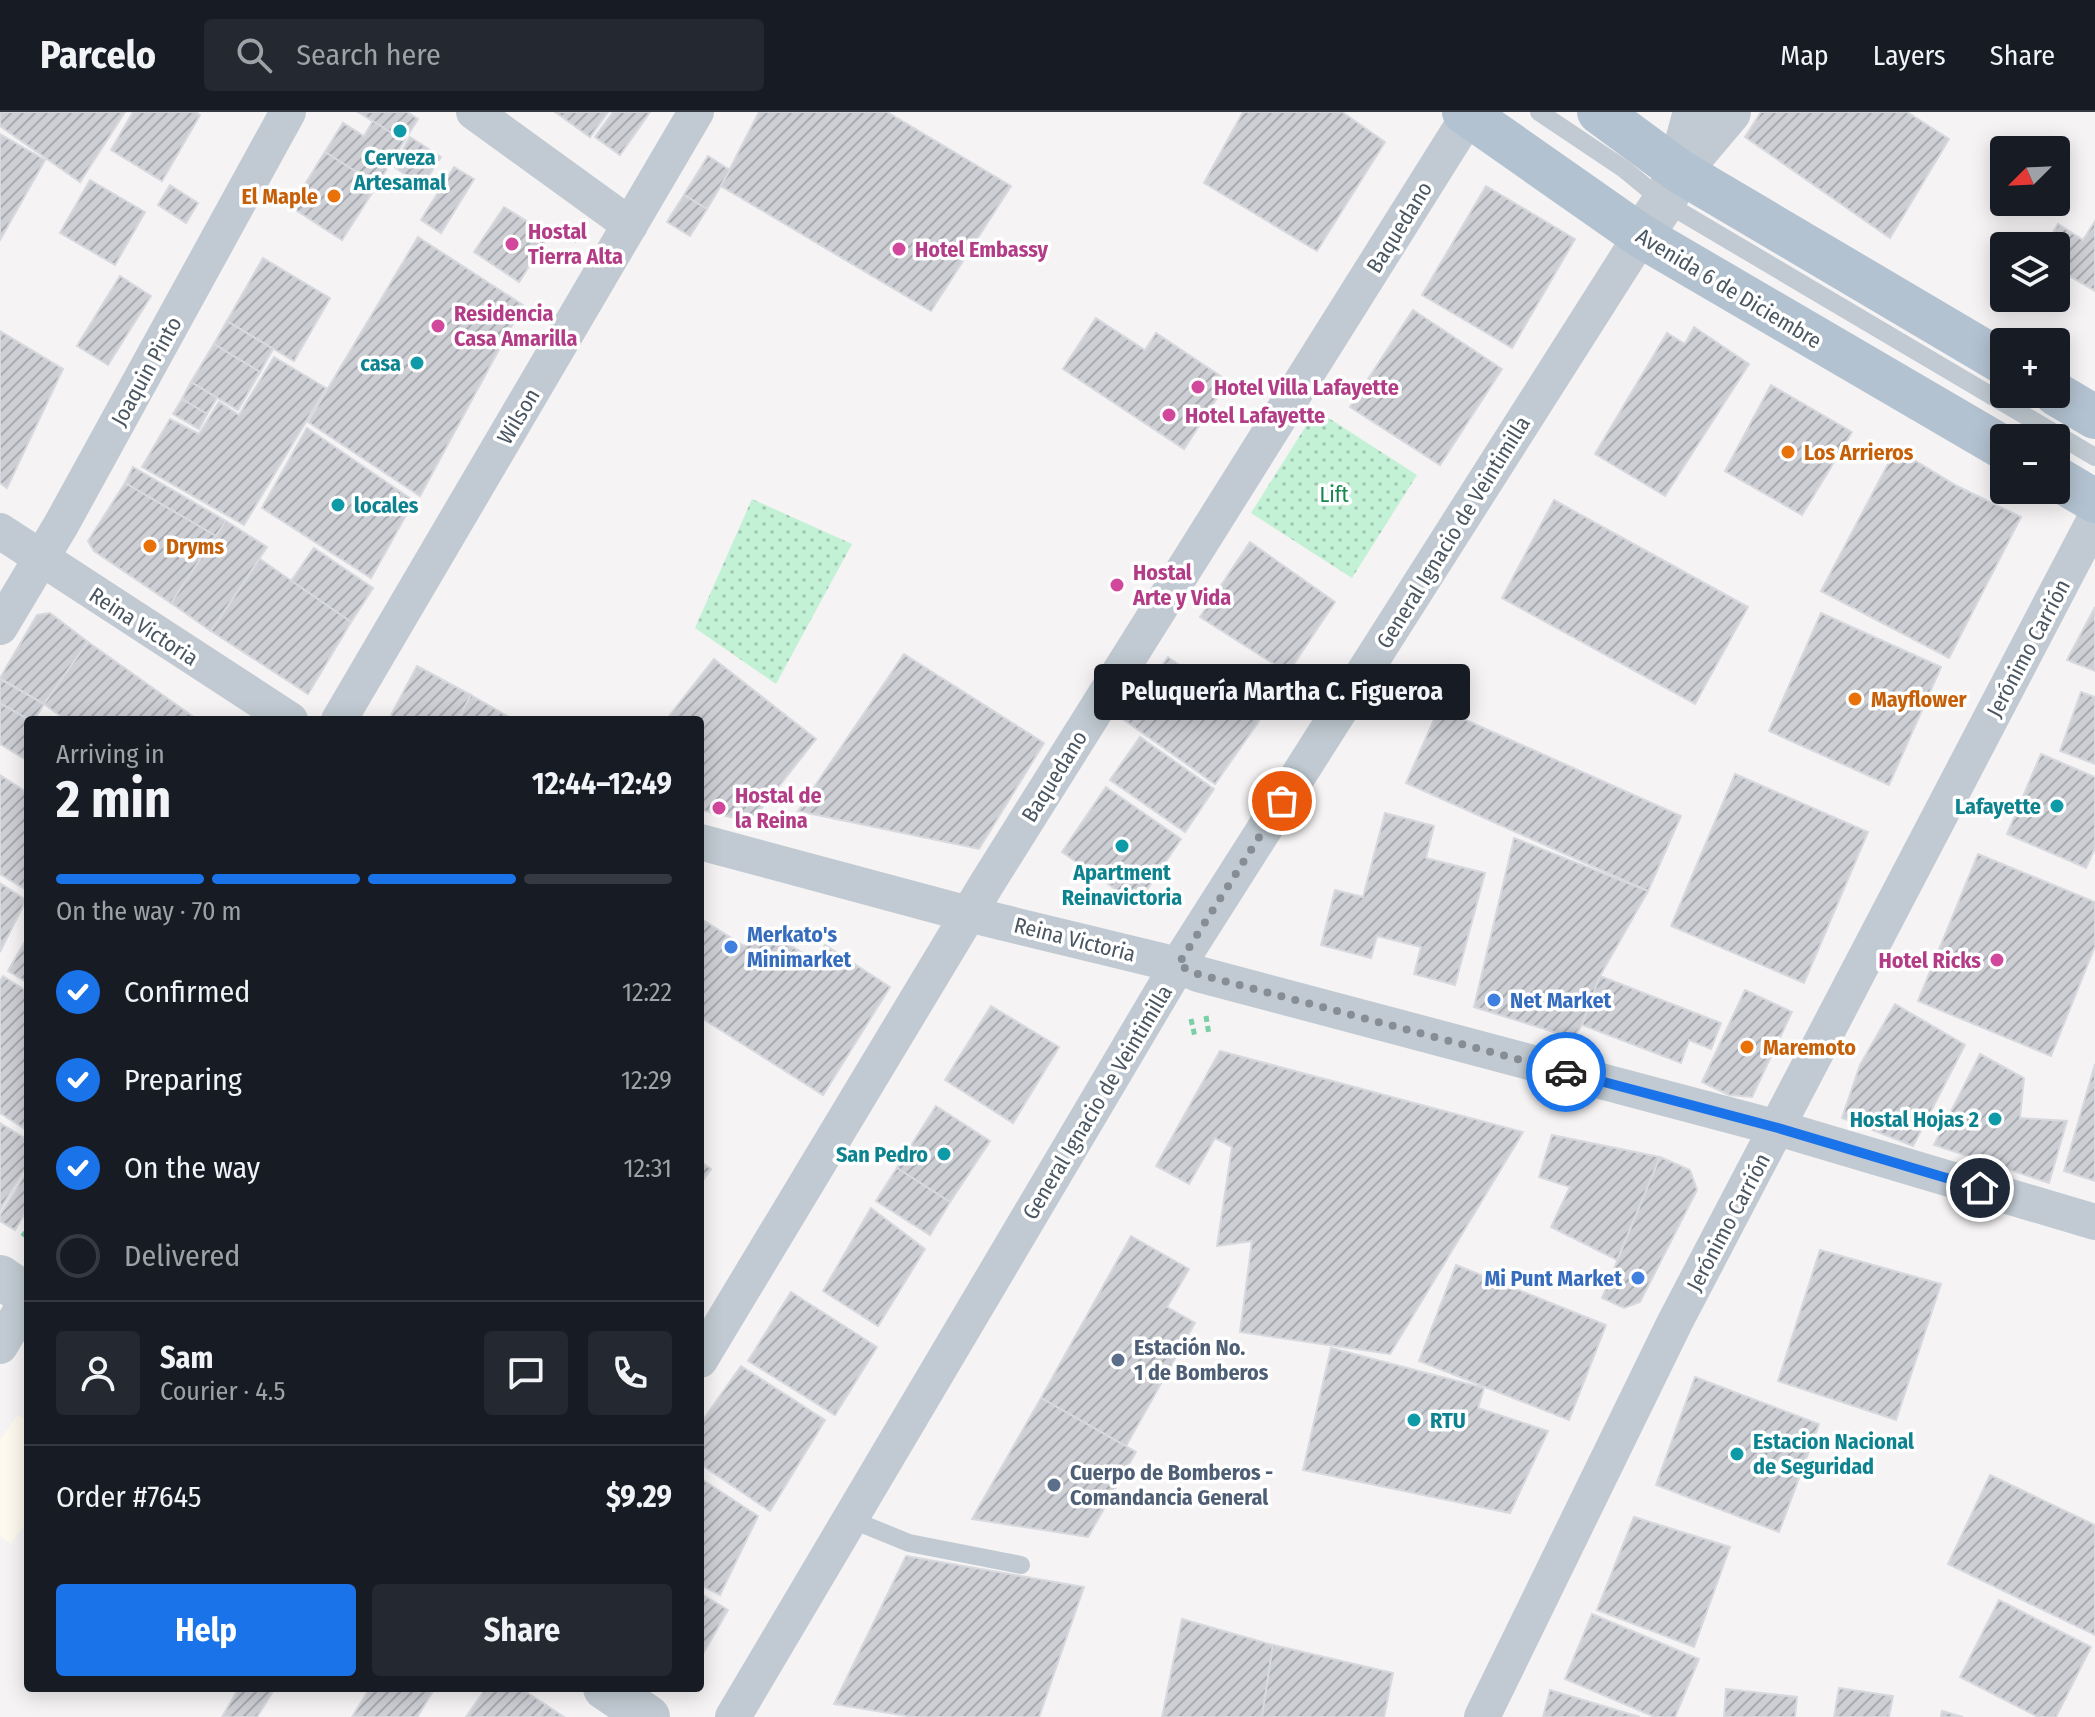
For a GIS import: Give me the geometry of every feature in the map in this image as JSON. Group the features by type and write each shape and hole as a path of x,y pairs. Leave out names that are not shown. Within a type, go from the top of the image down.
{"main road":[{"name":"Avenida 6 de Diciembre","path":"1599,112 1661,203 1990,438"},
{"name":"Avenida 6 de Diciembre","path":"1466,114 1990,356"},
{"path":"2070,402 2095,417"},
{"path":"2070,486 2095,501"}],"street":[{"name":"Joaquin Pinto","path":"0,627 61,525 288,112"},
{"path":"474,112 630,225"},
{"name":"Wilson","path":"341,716 696,112"},
{"name":"General Ignacio de Veintimilla","path":"1661,203 1695,112"},
{"name":"General Ignacio de Veintimilla","path":"733,1717 1178,965 1661,203 1729,112"},
{"name":"Baquedano","path":"704,1350 968,914 1466,114"},
{"name":"Jerónimo Carrión","path":"1482,1717 1675,1322 2095,519"},
{"name":"Reina Victoria","path":"0,531 284,716"},
{"name":"Reina Victoria","path":"704,843 968,914 1178,965 1198,974 1778,1128 2095,1222"},
{"path":"0,1277 24,1294"},
{"path":"0,1346 24,1304"},
{"path":"611,1692 648,1717"}],"lane":[{"path":"1539,112 1624,169 1661,203 2095,457"},
{"path":"850,1519 909,1543 1021,1565"}],"shaded area":[{"path":"18,1414 24,1419 24,1526 11,1544 0,1536 0,1440"}],"green space":[{"name":"Lift","path":"1316,410 1417,475 1352,578 1251,513"},
{"path":"752,499 852,544 776,684 695,628"}],"building":[{"path":"0,112 125,112 80,182 0,126"},
{"path":"133,112 196,112 200,115 162,181 111,150"},
{"name":"Cerveza Artesamal","path":"358,112 407,112 418,119 404,141"},
{"path":"555,112 608,112 590,137"},
{"path":"613,112 650,112 620,155 595,137"},
{"name":"Hotel Embassy","path":"759,112 887,112 1011,186 931,311 721,186"},
{"path":"1243,112 1342,112 1385,142 1317,251 1204,183"},
{"path":"1761,112 1907,112 1949,139 1890,238 1745,137"},
{"path":"373,121 404,141 377,185 325,152 343,123 364,136"},
{"path":"0,134 45,160 0,240"},
{"path":"410,137 441,157 422,186 393,166"},
{"name":"El Maple","path":"325,152 377,185 342,240 291,207"},
{"path":"708,156 730,170 707,209 684,195"},
{"path":"454,167 474,179 441,233 421,220"},
{"path":"90,180 145,212 115,265 60,233"},
{"path":"170,185 198,203 186,223 158,205"},
{"path":"1486,186 1575,239 1512,348 1422,295"},
{"path":"684,195 707,209 690,236 667,222"},
{"name":"Hostal Tierra Alta","path":"504,207 549,235 519,282 474,252"},
{"path":"2095,221 2095,291 2070,276 2070,232 2053,232 2058,224 2083,240"},
{"name":"casa","path":"418,237 523,305 420,496 308,422"},
{"path":"263,258 330,298 294,361 227,321"},
{"path":"120,276 151,296 108,365 77,346"},
{"path":"1413,310 1502,369 1440,465 1350,407"},
{"name":"Hotel Lafayette","path":"1096,318 1145,350 1156,333 1228,381 1184,449 1063,369"},
{"path":"227,321 273,349 260,372 214,344"},
{"path":"1694,327 1749,364 1665,496 1595,454 1667,333 1685,344"},
{"path":"0,331 63,369 7,488 0,483"},
{"path":"214,344 260,372 238,410 191,382"},
{"name":"casa","path":"274,357 326,388 244,525 142,467 170,419 199,434 219,402 239,415"},
{"path":"191,382 217,398 207,414 182,399"},
{"name":"Los Arrieros","path":"1771,385 1852,432 1802,515 1725,471"},
{"path":"182,399 207,414 199,429 173,414"},
{"name":"locales","path":"307,428 414,501 371,578 262,508"},
{"path":"1896,449 1990,504 2021,517 1949,658 1821,591"},
{"path":"133,467 226,521 216,536 125,483"},
{"name":"Dryms","path":"125,483 216,536 171,603 94,551 88,541"},
{"path":"1554,500 1748,607 1695,704 1502,598"},
{"path":"226,521 267,547 211,631 171,603"},
{"path":"1250,542 1335,602 1288,673 1200,617"},
{"path":"314,548 373,588 351,622 291,581"},
{"path":"260,559 351,622 308,694 211,631"},
{"path":"2095,607 2095,671 2067,660"},
{"path":"50,613 88,642 44,704 0,678 37,615"},
{"name":"Mayflower","path":"1821,613 1941,667 1889,785 1769,731"},
{"path":"88,642 192,716 60,716 44,704"},
{"path":"904,654 1044,743 979,849 798,811"},
{"path":"1168,657 1259,721 1215,784 1124,720"},
{"path":"714,659 816,739 751,822 704,811 704,716 669,716"},
{"path":"417,666 471,695 460,716 391,715"},
{"path":"0,679 44,704 36,716 24,717 0,703"},
{"path":"2081,692 2095,697 2095,764 2060,751"},
{"path":"471,695 507,716 460,716"},
{"path":"0,703 24,717 24,759 0,744"},
{"path":"1439,708 1681,816 1648,891 1406,783"},
{"path":"1140,737 1214,789 1185,832 1110,780"},
{"name":"Lafayette","path":"2041,754 2095,777 2095,848 2086,868 2007,834"},
{"path":"1735,774 1868,832 1804,983 1671,926"},
{"path":"0,775 24,790 24,889 0,874"},
{"name":"Apartment Reinavictoria","path":"1106,787 1181,839 1137,904 1062,852"},
{"path":"1385,813 1434,826 1426,858 1485,873 1455,985 1414,974 1421,947 1377,936 1371,958 1321,945 1335,890 1363,897"},
{"path":"1514,838 1648,891 1600,976 1582,1025 1573,1038 1474,1007"},
{"path":"1978,854 2095,902 2095,946 2051,1056 1918,1001"},
{"path":"0,883 24,899 24,904 0,952"},
{"path":"704,921 744,946 757,924 815,961 825,945 890,987 823,1095 704,1020"},
{"path":"24,943 24,981 8,971"},
{"path":"3,976 24,989 24,1128 0,1113 0,981"},
{"path":"1600,976 1721,1023 1711,1049 1689,1040 1681,1063 1582,1025"},
{"name":"Maremoto","path":"1745,990 1792,1012 1752,1097 1729,1095 1702,1082"},
{"path":"1895,1004 1965,1045 1913,1146 1842,1118 1860,1065"},
{"path":"991,1006 1059,1047 1013,1123 945,1080"},
{"path":"1220,1051 1523,1132 1390,1354 1240,1332 1252,1241 1217,1246 1232,1147 1215,1138 1189,1184 1156,1166"},
{"name":"Hostal Hojas 2","path":"1980,1054 2024,1078 2020,1118 2067,1121 2049,1183 1934,1145"},
{"path":"2095,1064 2095,1181 2064,1171"},
{"name":"San Pedro","path":"936,1106 990,1141 950,1202 897,1168"},
{"path":"0,1123 24,1138 24,1171 0,1210"},
{"path":"1552,1135 1660,1157 1617,1260 1551,1227 1570,1187 1539,1177"},
{"path":"1660,1157 1690,1170 1697,1190 1640,1302 1624,1308 1602,1298"},
{"path":"704,1164 711,1169 704,1179"},
{"path":"897,1168 950,1202 930,1235 876,1201"},
{"path":"24,1176 24,1215 15,1230 0,1221 0,1215"},
{"path":"871,1208 925,1249 878,1326 823,1291"},
{"name":"Estación No. 1 de Bomberos","path":"1131,1236 1189,1269 1167,1307 1195,1323 1126,1446 1041,1398"},
{"path":"1820,1250 1941,1284 1896,1420 1778,1381"},
{"path":"1456,1265 1606,1325 1569,1420 1419,1361"},
{"path":"791,1292 877,1347 835,1415 748,1361"},
{"name":"RTU","path":"1331,1348 1484,1388 1478,1408 1548,1431 1510,1513 1303,1470"},
{"path":"741,1366 825,1420 770,1511 704,1467 704,1418"},
{"name":"Estacion Nacional de Seguridad","path":"1695,1377 1819,1424 1779,1532 1656,1485"},
{"name":"Cuerpo de Bomberos - Comandancia General","path":"1041,1398 1136,1452 1088,1537 972,1519"},
{"path":"1990,1475 2095,1525 2095,1635 1948,1564"},
{"path":"704,1481 758,1516 720,1595 704,1587"},
{"path":"1634,1517 1730,1547 1694,1647 1597,1610"},
{"path":"906,1556 1084,1587 1039,1717 913,1717 834,1704"},
{"path":"704,1595 728,1610 704,1652"},
{"path":"1999,1600 2091,1647 2056,1717 2038,1717 1960,1677"},
{"path":"1592,1614 1699,1659 1675,1717 1655,1717 1565,1679"},
{"path":"1182,1619 1273,1645 1262,1717 1162,1717"},
{"path":"1273,1645 1393,1673 1384,1717 1262,1717"},
{"path":"1839,1688 1893,1696 1889,1717 1834,1717"},
{"path":"1726,1689 1797,1697 1795,1717 1724,1717"},
{"path":"1550,1690 1640,1717 1543,1717"},
{"path":"237,1692 273,1692 257,1717 222,1717"},
{"path":"368,1692 433,1692 417,1717 352,1717"},
{"path":"483,1692 526,1692 546,1705 537,1717 466,1717"},
{"path":"546,1705 564,1717 537,1717"},
{"path":"1942,1711 1963,1717 1941,1717"}],"way so far":[{"path":"1282,801 1178,965 1198,974 1566,1072"}],"place":[{"name":"Cerveza Artesamal","path":"400,131"},
{"name":"El Maple","path":"334,196"},
{"name":"Hostal Tierra Alta","path":"512,244"},
{"name":"Hotel Embassy","path":"899,249"},
{"name":"Residencia Casa Amarilla","path":"438,326"},
{"name":"casa","path":"417,363"},
{"name":"Hotel Villa Lafayette","path":"1198,387"},
{"name":"Hotel Lafayette","path":"1169,415"},
{"name":"Los Arrieros","path":"1788,452"},
{"name":"locales","path":"338,505"},
{"name":"Dryms","path":"150,546"},
{"name":"Hostal Arte y Vida","path":"1117,585"},
{"name":"Mayflower","path":"1855,699"},
{"name":"Peluquería Martha C. Figueroa","path":"1282,801"},
{"name":"Lafayette","path":"2057,806"},
{"name":"Hostal de la Reina","path":"719,808"},
{"name":"Apartment Reinavictoria","path":"1122,846"},
{"name":"Merkato's Minimarket","path":"731,947"},
{"name":"Hotel Ricks","path":"1997,960"},
{"name":"Net Market","path":"1494,1000"},
{"name":"Maremoto","path":"1747,1047"},
{"name":"Hostal Hojas 2","path":"1995,1119"},
{"name":"San Pedro","path":"944,1154"},
{"name":"Mi Punt Market","path":"1638,1278"},
{"name":"Estación No. 1 de Bomberos","path":"1118,1360"},
{"name":"RTU","path":"1414,1420"},
{"name":"Estacion Nacional de Seguridad","path":"1737,1454"},
{"name":"Cuerpo de Bomberos - Comandancia General","path":"1054,1485"}],"route":[{"path":"1566,1072 1778,1128 1980,1188"}]}
